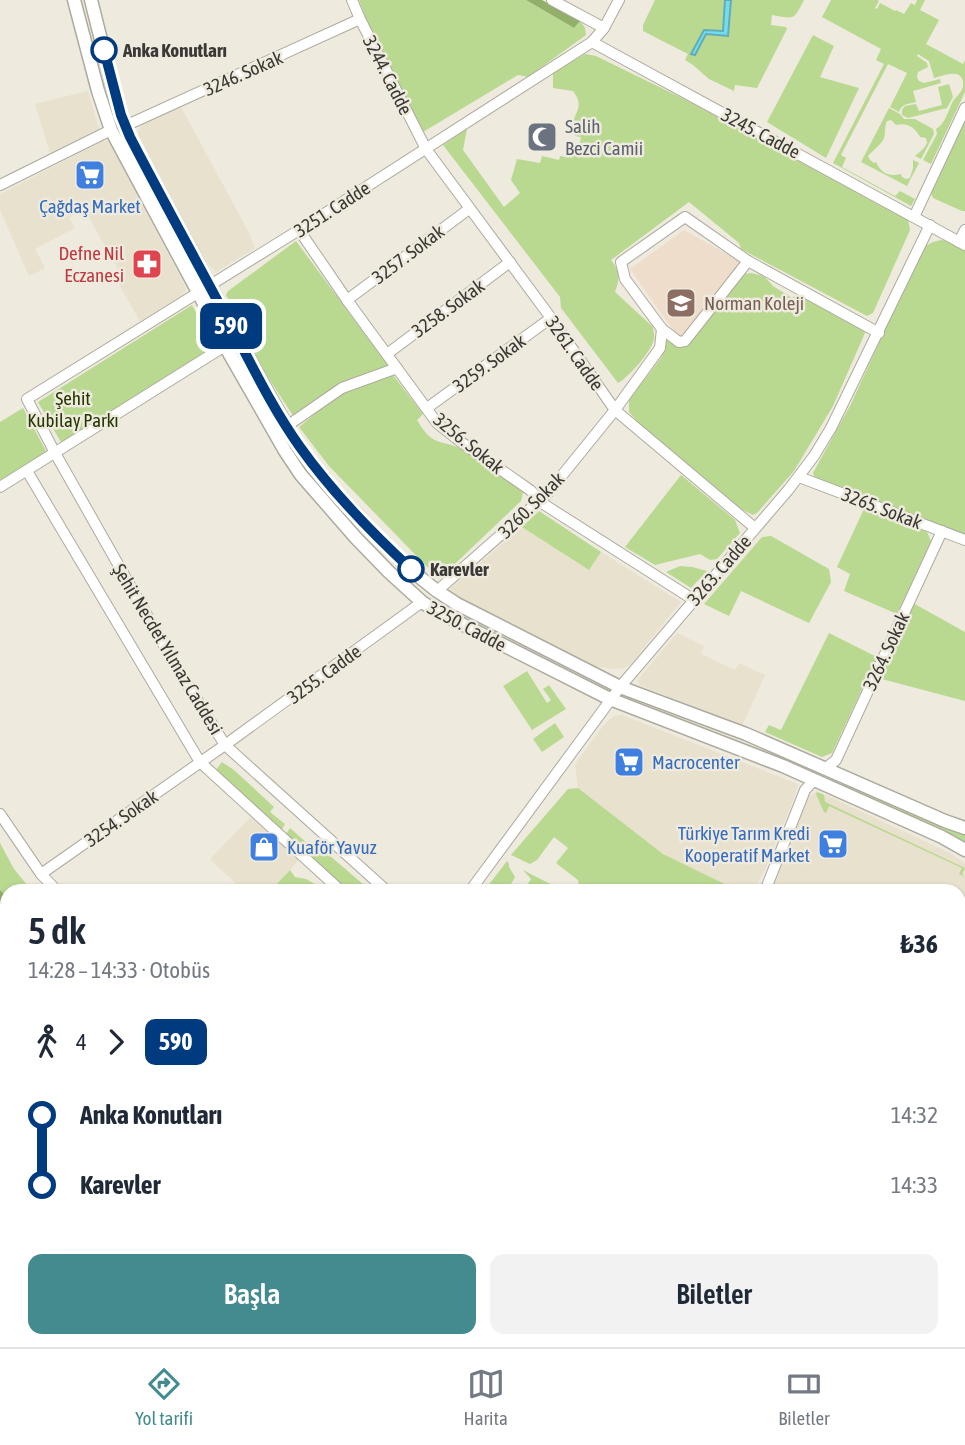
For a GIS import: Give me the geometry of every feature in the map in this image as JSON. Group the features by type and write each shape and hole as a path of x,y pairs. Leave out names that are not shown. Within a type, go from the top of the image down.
{"street":[{"name":"3250. Cadde","path":"74,0 111,131 310,461 350,508 409,568 438,591 477,614 620,687 746,734 965,828"},
{"name":"3250. Cadde","path":"91,0 125,126 205,290 225,346 301,475 389,572 422,603 610,699 783,766 942,836 965,850"},
{"name":"3244. Cadde","path":"352,0 426,149"},
{"path":"552,0 604,28"},
{"name":"3251. Cadde","path":"27,399 205,290 592,42 604,28 619,0"},
{"name":"3246. Sokak","path":"125,126 360,19"},
{"name":"3245. Cadde","path":"592,42 962,243"},
{"path":"914,217 965,108"},
{"path":"0,185 111,131"},
{"name":"3261. Cadde","path":"426,149 551,318 615,410 755,528"},
{"name":"3257. Sokak","path":"347,300 469,208"},
{"path":"748,261 685,341 679,342 662,329 625,279 621,262 685,217 748,261 879,332"},
{"name":"3263. Cadde","path":"475,884 610,699 814,456 831,428 930,225"},
{"name":"3256. Sokak","path":"299,230 437,423 530,490 545,505 694,600"},
{"path":"962,243 965,230"},
{"name":"3258. Sokak","path":"387,354 510,262"},
{"name":"3259. Sokak","path":"427,408 551,318"},
{"name":"3260. Sokak","path":"438,591 547,494 615,410 660,348 662,329"},
{"path":"0,486 225,346"},
{"path":"287,426 342,388 397,368"},
{"name":"Şehit Necdet Yılmaz Caddesi","path":"27,399 170,656 225,745 379,884"},
{"name":"Şehit Necdet Yılmaz Caddesi","path":"27,471 200,762 333,884"},
{"name":"3265. Sokak","path":"799,477 965,540"},
{"name":"3264. Sokak","path":"826,768 836,760 942,531"},
{"path":"422,603 438,591"},
{"name":"3255. Cadde","path":"200,762 422,603"},
{"name":"3254. Sokak","path":"41,874 200,762"},
{"path":"768,884 804,790 826,768"},
{"path":"0,814 50,884"}],"shaded area":[{"path":"88,91 99,129 51,156 35,104"},
{"path":"181,107 255,248 216,272 205,261 137,134 142,124"},
{"path":"103,141 110,143 186,289 183,295 140,321 114,276 120,272 84,209 69,218 75,228 35,249 45,268 29,276 0,210 0,194"},
{"name":"Norman Koleji","path":"684,230 741,262 681,337 678,337 630,269"},
{"path":"522,527 589,570 601,552 681,602 631,664 615,669 591,666 447,591"},
{"path":"677,633 704,646 701,654 735,670 739,663 765,675 742,726 640,685 640,677"},
{"path":"622,715 798,784 758,884 725,884 663,854 578,788 575,764 603,726 614,716"},
{"path":"817,791 948,852 965,863 965,884 775,884 807,798"},
{"path":"252,816 299,860 277,884 237,884 210,859"}],"green space":[{"path":"359,0 526,0 574,28 580,21 586,35 528,77 518,75 423,132"},
{"path":"526,0 542,0 580,21 574,28"},
{"path":"655,0 804,0 793,17 772,15 771,25 787,29 757,88 735,85 734,91 709,79 685,60 688,54 643,31 643,25"},
{"path":"831,0 877,0 879,1 875,8 877,9 880,3 904,14 911,3 915,5 917,0 925,0 920,10 939,20 926,44 963,64 965,60 965,92 931,164 923,160 937,134 936,129 944,121 962,89 963,81 957,74 934,78 929,61 918,54 928,67 918,72 919,81 924,83 940,79 941,83 913,91 916,102 904,105 899,112 890,107 907,73 888,64 841,155 846,158 842,167 895,196 900,191 915,199 911,206 833,163 884,64 876,60 881,49 822,17"},
{"path":"813,35 834,46 820,77 859,88 826,158 767,122"},
{"path":"585,54 596,56 686,100 908,220 910,230 873,313 867,316 741,249 739,243 689,202 611,260 618,275 615,292 653,327 654,336 645,357 618,383 561,308 560,297 443,145 467,129 463,150 504,207 520,193 511,180 517,159 540,163 542,156 559,160 560,156 566,157 566,152 572,153 573,147 579,148 581,137 575,136 576,131 571,130 579,106 577,97 573,91 553,88 553,73"},
{"path":"949,84 953,97 947,108 908,118 902,115 905,106 916,104 919,111 942,105 938,87"},
{"path":"889,108 904,119 915,119 933,129 934,134 921,159 915,156 926,145 926,138 920,137 910,126 887,121 883,140 868,156 886,173 901,174 906,179 910,178 913,160 919,163 907,186 861,162"},
{"path":"965,120 965,211 962,211 933,198 931,193"},
{"path":"941,240 950,241 965,249 965,534 815,479 813,473 851,404 923,247"},
{"path":"296,241 389,367 294,417 265,373 226,295"},
{"path":"751,273 764,276 773,286 792,298 798,294 864,328 865,333 833,406 794,471 753,515 739,508 646,431 629,412 629,400 661,358 668,337 676,346 740,275"},
{"name":"Şehit Kubilay Parkı","path":"192,305 214,346 62,444 38,402"},
{"path":"389,373 423,414 417,420 429,436 474,456 523,492 521,501 439,579 329,466 299,427 343,391"},
{"path":"23,408 46,451 46,456 0,483 0,422"},
{"path":"681,475 735,520 740,533 717,559 710,560 700,554 655,565 625,547"},
{"path":"864,509 927,532 931,541 897,614 844,591 850,574 837,567"},
{"path":"539,511 601,552 589,570 522,527"},
{"path":"771,536 829,569 831,582 809,623 741,591 729,616 704,604 762,537"},
{"path":"680,566 707,571 691,588 666,572"},
{"path":"913,603 965,632 965,701 878,678"},
{"path":"829,633 877,657 832,753 822,757 765,732 769,725 781,730"},
{"path":"527,671 547,703 551,700 543,689 549,685 566,709 532,730 503,686"},
{"path":"555,723 564,737 542,752 533,739"},
{"path":"222,762 274,807 270,812 285,824 281,831 215,771"},
{"path":"843,783 965,835 965,842 842,787"},
{"path":"578,788 663,854 725,884 579,884 578,880 556,863 568,848 554,837 537,860 530,864 511,855 568,789"},
{"path":"817,792 824,795 825,802 965,868 962,874 965,877 959,874 962,868 829,806 826,813 824,812"},
{"path":"290,828 318,853 322,849 363,884 340,884 285,836"},
{"path":"0,843 14,869 26,884 0,884"},
{"path":"507,861 515,877 511,884 489,884"},
{"path":"290,870 295,877 315,884 277,884"},
{"path":"523,870 550,884 528,884 531,879"}],"water":[{"path":"725,0 731,0 728,36 706,34 695,55 691,54 704,30 723,31"}],"bus line":[{"name":"590","path":"104,50 121,115 130,137 262,384 310,461 369,528 411,569"}],"place":[{"name":"Anka Konutları","path":"104,50"},
{"name":"Salih Bezci Camii","path":"542,137"},
{"name":"Çağdaş Market","path":"90,175"},
{"name":"Defne Nil Eczanesi","path":"147,264"},
{"name":"Norman Koleji","path":"681,303"},
{"name":"Karevler","path":"411,569"},
{"name":"Macrocenter","path":"629,762"},
{"name":"Türkiye Tarım Kredi Kooperatif Market","path":"833,844"},
{"name":"Kuaför Yavuz","path":"264,847"}]}
